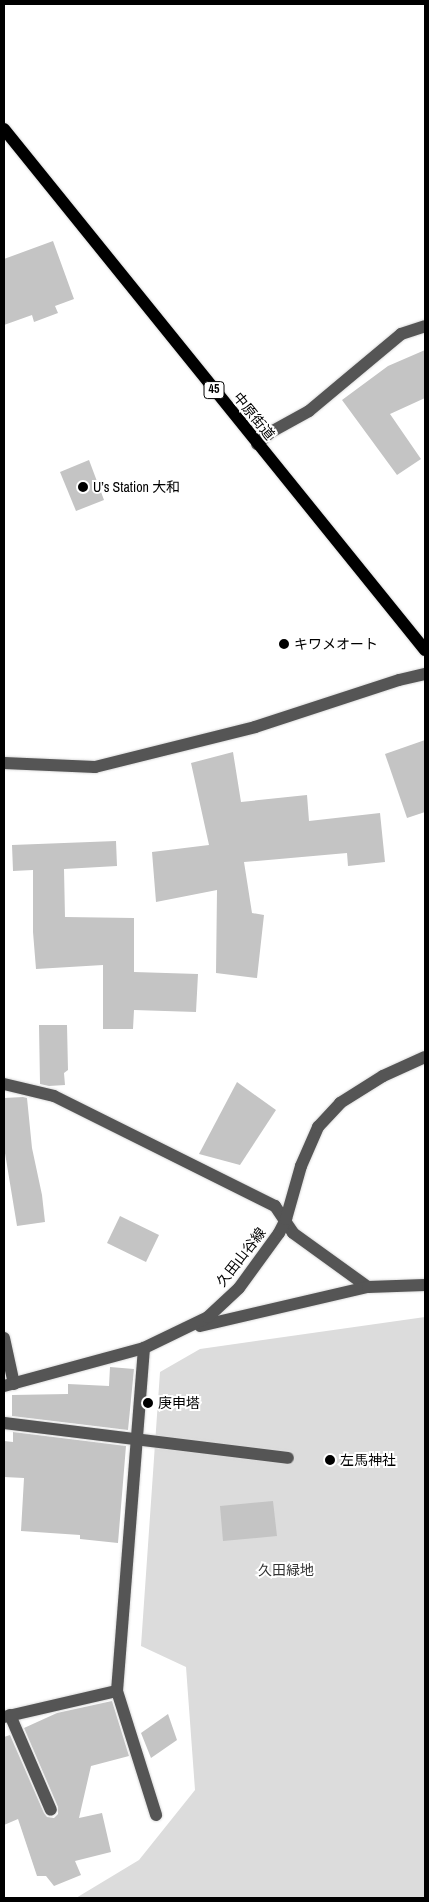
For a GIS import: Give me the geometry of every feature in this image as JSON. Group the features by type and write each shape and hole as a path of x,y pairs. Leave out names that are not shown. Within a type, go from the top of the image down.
{"main road":[{"name":"中原街道","path":"4,129 425,650"}],"street":[{"path":"258,444 271,432 309,411 401,334 425,326"},
{"path":"4,763 95,767 255,727 399,680 425,674"},
{"name":"久田山谷線","path":"9,1385 144,1348 208,1317 240,1288 259,1264 286,1219 301,1166 318,1127 340,1103 383,1076 425,1057"},
{"path":"4,1084 54,1096 275,1206 286,1219 293,1233 368,1288"},
{"path":"181,1330 368,1288 425,1285"},
{"path":"4,1338 9,1385"},
{"path":"144,1348 117,1691 156,1815"},
{"path":"4,1423 288,1458"},
{"path":"50,1810 7,1716 117,1691"}],"green space":[{"name":"久田緑地","path":"425,1317 425,1898 76,1898 139,1860 195,1790 186,1667 141,1646 160,1372 200,1349"}],"building":[{"path":"53,241 74,299 55,306 58,313 34,322 32,315 4,325 4,259"},
{"path":"425,350 425,398 390,414 421,459 397,475 342,400 388,366"},
{"path":"89,460 104,500 76,511 60,472"},
{"path":"425,740 425,812 407,818 385,754"},
{"path":"233,752 241,802 307,795 309,821 380,813 385,862 348,866 347,853 244,862 252,913 264,915 257,978 216,973 217,890 156,902 152,852 209,845 191,763"},
{"path":"116,841 117,866 64,869 65,917 134,918 134,972 198,974 196,1012 134,1010 133,1029 103,1029 103,965 36,969 33,932 33,870 13,871 12,845"},
{"path":"39,1025 67,1025 68,1070 64,1073 65,1085 49,1086 40,1084"},
{"path":"237,1082 276,1110 240,1165 199,1154"},
{"path":"4,1098 27,1098 32,1148 42,1195 45,1222 17,1226 4,1147"},
{"path":"120,1216 159,1235 146,1262 107,1243"},
{"path":"110,1367 134,1369 128,1430 12,1416 12,1395 68,1394 68,1384 109,1386"},
{"path":"13,1432 126,1446 118,1543 80,1539 80,1535 21,1531 24,1478 4,1477 4,1441 13,1442"},
{"path":"273,1501 277,1536 223,1541 220,1506"},
{"path":"112,1701 129,1756 91,1766 79,1818 102,1813 111,1852 75,1861 81,1875 54,1886 46,1876 37,1876 18,1819 4,1825 4,1737 10,1735 44,1813 47,1817 54,1818 58,1814 58,1807 24,1728 57,1713"},
{"path":"168,1714 177,1740 151,1758 141,1733"}],"place":[{"name":"U’s Station 大和","path":"83,487"},
{"name":"キワメオート","path":"284,644"},
{"name":"庚申塔","path":"148,1403"},
{"name":"左馬神社","path":"330,1460"}]}
